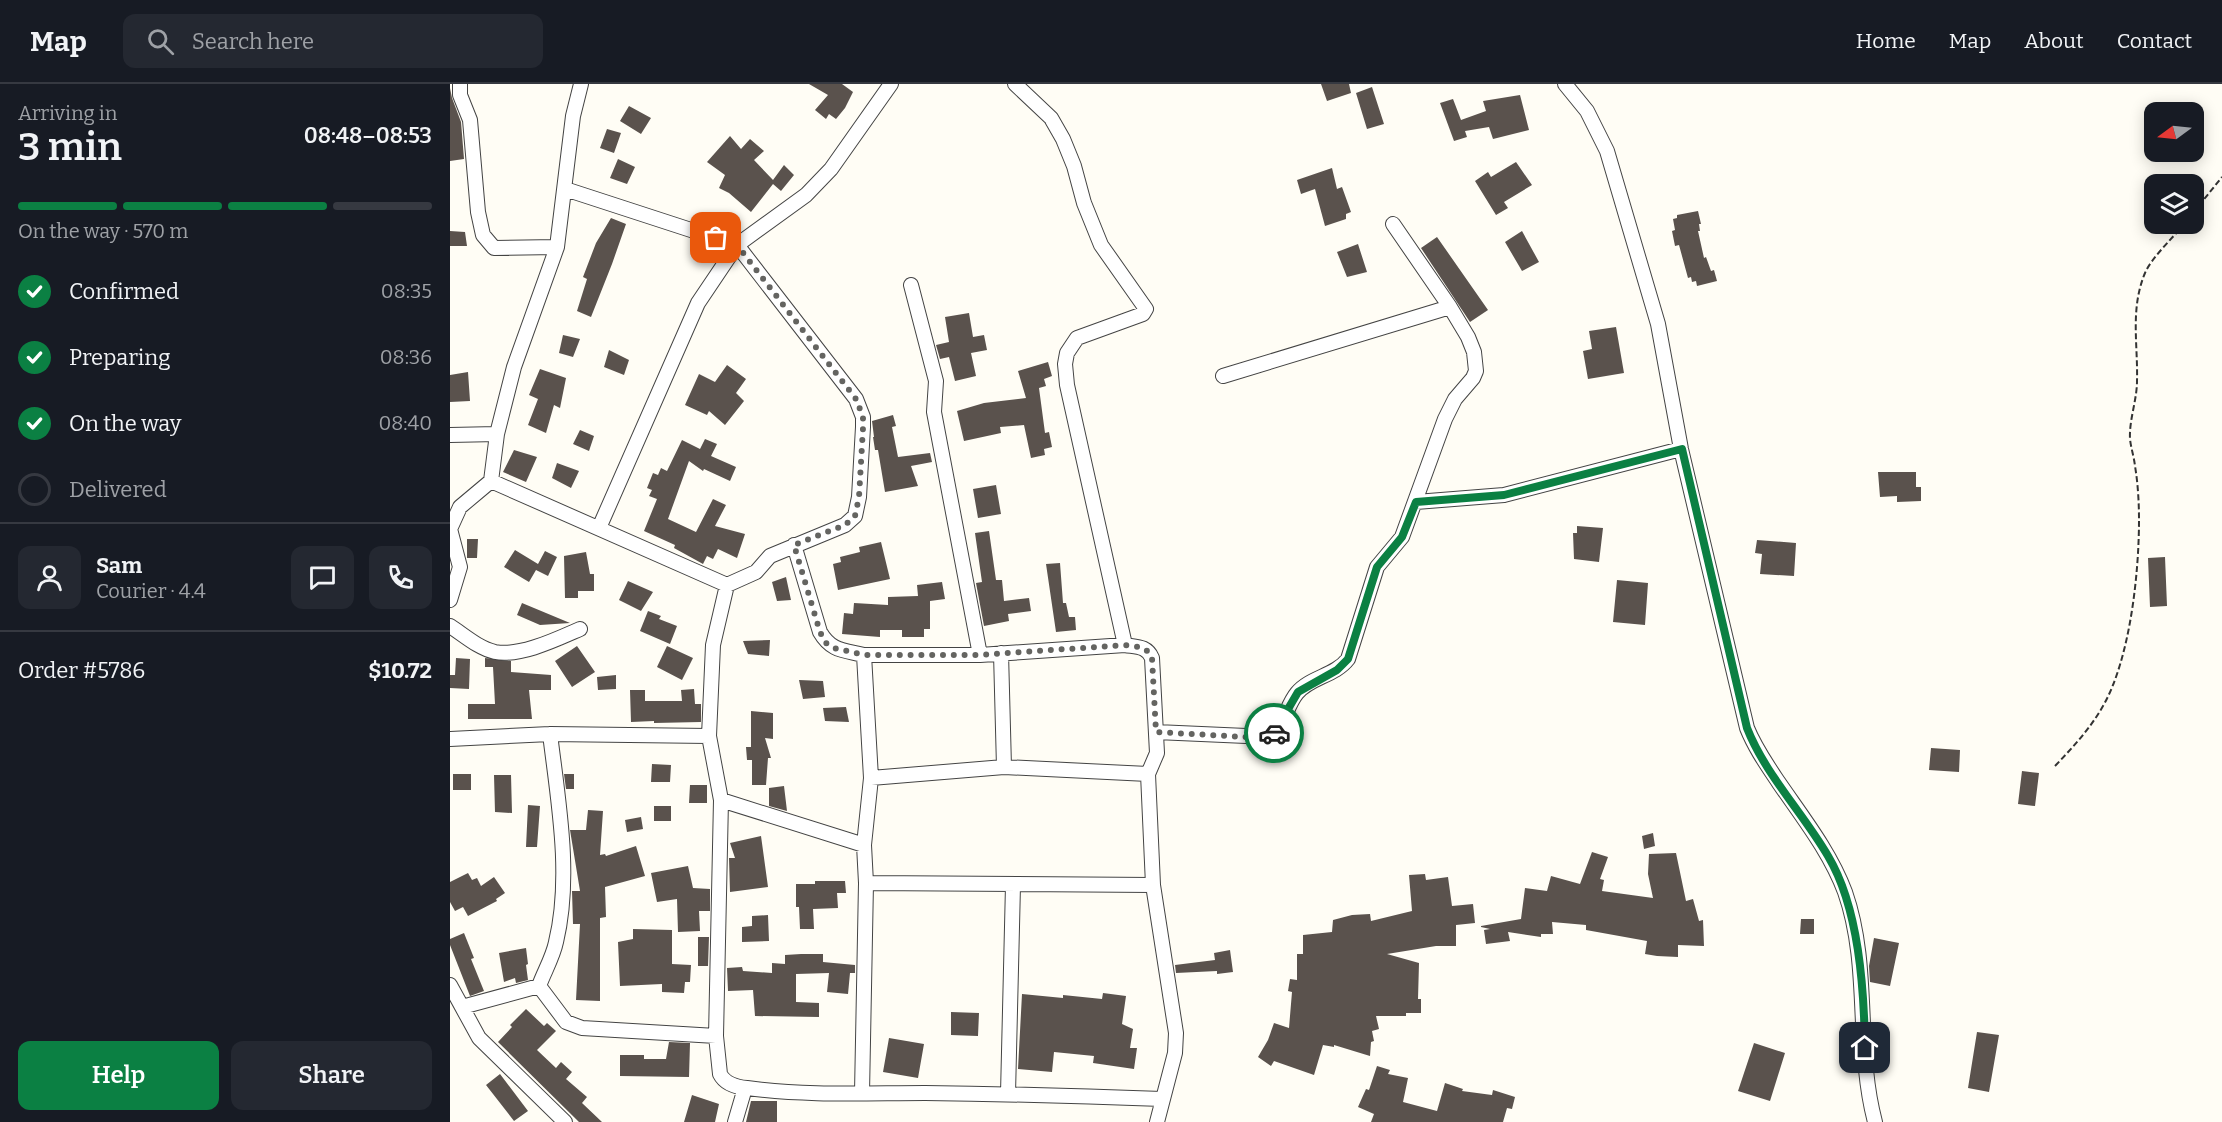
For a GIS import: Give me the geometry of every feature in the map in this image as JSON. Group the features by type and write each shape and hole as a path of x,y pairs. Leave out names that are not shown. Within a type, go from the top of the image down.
{"street":[{"path":"460,84 460,95 470,120 477,212 483,235 494,249 557,248"},
{"path":"450,600 460,567 450,529 460,507 491,481 496,434 514,367 557,248 573,116 581,84"},
{"path":"599,528 698,303 737,245 806,195 831,169 891,84"},
{"path":"1015,84 1051,118 1074,166 1084,203 1101,245 1146,309 1143,314 1077,338 1067,353 1065,364 1069,397 1125,645"},
{"path":"1566,84 1587,111 1607,151 1658,324 1682,449 1747,728 1758,751 1829,857 1844,891 1853,920 1865,1025 1865,1071 1875,1122"},
{"path":"491,481 727,585 756,572 770,556 845,525 855,516 859,497 863,417 856,399 737,245 565,189"},
{"path":"1156,732 1263,738 1274,734 1298,692 1337,670 1348,659 1377,567 1402,537 1445,419 1455,399 1473,378 1476,371 1474,352 1468,337 1393,225"},
{"path":"911,285 936,381 934,412 980,655"},
{"path":"1223,376 1450,307"},
{"path":"450,435 496,434"},
{"path":"1416,502 1504,495 1682,449"},
{"path":"794,545 820,632 826,643 834,648 864,655 980,655 1125,645 1149,651 1152,658 1157,753 1148,774 1153,885 1176,1034 1174,1053 1158,1122"},
{"path":"727,585 713,645 709,736 721,800 716,1036 720,1074 723,1080 745,1088 810,1093 1008,1094 1162,1100"},
{"path":"450,626 480,646 496,652 520,651 580,629"},
{"path":"1001,654 1004,767"},
{"path":"862,1093 866,883 864,845 871,778 864,655"},
{"path":"450,739 550,734 709,736"},
{"path":"539,986 556,943 561,910 561,825 550,734"},
{"path":"871,778 1004,767 1148,774"},
{"path":"721,800 864,845"},
{"path":"866,883 1153,885"},
{"path":"1008,1094 1013,885"},
{"path":"450,986 479,1038 565,1122"},
{"path":"462,1007 539,986"},
{"path":"539,986 566,1022 582,1028 716,1036"},
{"path":"735,1122 745,1088"}],"path":[{"path":"2204,199 2222,177"},
{"path":"2055,766 2080,741 2104,705 2117,675 2126,643 2135,579 2139,520 2130,439 2133,405 2138,383 2134,324 2140,287 2146,270 2176,234"}],"building":[{"path":"809,84 842,84 853,92 836,119 829,114 826,119 815,110 828,95"},
{"path":"1321,84 1349,84 1351,93 1327,101"},
{"path":"1372,87 1384,124 1367,129 1356,93"},
{"path":"450,88 461,122 464,159 450,161"},
{"path":"1520,95 1529,130 1493,139 1489,127 1465,131 1467,137 1454,141 1440,103 1453,99 1461,120 1486,111 1483,101"},
{"path":"629,106 651,118 641,134 620,121"},
{"path":"607,129 621,133 614,153 600,148"},
{"path":"730,136 741,149 750,139 764,151 754,160 773,180 784,165 794,175 781,191 773,184 751,212 729,193 719,188 725,175 707,162"},
{"path":"618,159 635,167 627,184 610,178"},
{"path":"1516,162 1532,185 1504,202 1508,208 1496,215 1475,181 1488,172 1491,177"},
{"path":"1332,168 1337,189 1342,187 1351,212 1346,214 1346,219 1325,226 1315,189 1301,194 1297,180"},
{"path":"1698,211 1701,224 1699,224 1700,231 1698,231 1704,258 1706,257 1711,271 1714,270 1717,281 1697,286 1696,281 1692,282 1691,277 1688,278 1679,245 1675,246 1672,231 1675,230 1673,219 1677,218 1677,215"},
{"path":"611,218 626,224 591,317 577,311 587,279 583,277 596,243"},
{"path":"450,231 465,232 467,246 450,246"},
{"path":"1522,231 1539,262 1522,271 1505,242"},
{"path":"1437,237 1488,310 1470,322 1421,248"},
{"path":"1358,244 1367,272 1347,277 1337,252"},
{"path":"969,313 973,337 984,335 987,350 971,353 976,376 955,381 949,357 940,359 936,345 949,342 945,317"},
{"path":"1616,327 1624,373 1588,379 1583,351 1592,349 1589,331"},
{"path":"563,335 580,339 573,357 559,353"},
{"path":"609,350 629,360 624,375 604,367"},
{"path":"1048,362 1052,376 1044,379 1046,386 1039,388 1045,433 1049,432 1052,447 1044,449 1045,455 1031,458 1024,425 1000,427 1001,433 964,441 957,411 984,403 1026,398 1018,371"},
{"path":"727,365 746,379 736,393 744,401 725,425 709,411 707,415 685,405 699,374 715,382"},
{"path":"540,369 566,378 560,408 554,405 546,433 528,425 538,399 529,395"},
{"path":"468,372 470,401 450,402 450,375"},
{"path":"893,415 896,426 892,427 898,457 930,453 932,462 911,466 918,486 885,492 878,450 875,450 872,421"},
{"path":"580,430 594,436 589,451 573,444"},
{"path":"705,439 717,444 711,456 736,467 730,481 704,469 703,471 689,461 668,519 696,532 713,499 726,505 715,526 745,534 737,558 718,549 713,559 707,556 703,564 674,548 675,545 644,531 657,499 649,496 652,490 647,488 653,473 658,475 661,468 667,471 682,440 700,449"},
{"path":"514,450 537,457 526,482 503,472"},
{"path":"557,463 579,471 571,488 552,478"},
{"path":"1878,472 1916,472 1916,487 1921,487 1921,501 1897,502 1897,496 1880,497"},
{"path":"996,485 1001,514 978,518 973,489"},
{"path":"1577,526 1603,528 1599,562 1574,559 1573,533 1577,533"},
{"path":"989,531 996,580 1002,580 1004,601 1029,598 1031,611 1008,614 1009,621 984,626 976,583 982,582 975,533"},
{"path":"467,539 478,539 477,558 467,558"},
{"path":"1757,540 1796,543 1794,576 1760,574 1762,554 1755,553"},
{"path":"881,542 890,579 838,590 833,564 841,562 840,557 860,552 859,547"},
{"path":"515,550 538,564 545,551 557,557 548,576 536,570 529,582 504,567"},
{"path":"586,552 590,574 594,574 594,591 578,591 578,598 565,598 564,556"},
{"path":"2165,557 2167,606 2150,607 2148,558"},
{"path":"1060,563 1063,603 1066,603 1069,617 1075,617 1076,630 1056,632 1046,564"},
{"path":"786,577 791,600 777,601 772,582"},
{"path":"1617,580 1648,583 1645,625 1613,622"},
{"path":"628,581 653,592 641,611 619,600"},
{"path":"942,582 945,599 930,601 930,629 924,629 924,637 902,637 902,630 880,630 880,637 842,634 844,613 853,614 854,603 888,605 888,597 918,596 917,585"},
{"path":"522,603 570,623 540,625 517,615"},
{"path":"648,611 661,616 659,619 677,626 670,644 640,631"},
{"path":"770,640 769,656 748,654 743,641"},
{"path":"577,646 595,672 572,687 555,661"},
{"path":"667,646 693,658 682,680 657,667"},
{"path":"456,658 470,659 469,689 450,688 450,675 455,675"},
{"path":"485,658 511,661 511,672 551,675 551,690 529,690 532,719 468,719 468,704 495,704 493,667 485,667"},
{"path":"616,675 616,689 598,690 597,677"},
{"path":"799,680 823,681 825,697 803,699"},
{"path":"694,689 695,704 701,704 701,722 631,722 630,690 645,690 645,701 682,701 681,690"},
{"path":"846,707 849,722 825,721 823,708"},
{"path":"751,711 773,713 773,739 765,738 771,758 768,758 766,785 752,785 752,760 747,760 746,747 751,747"},
{"path":"1931,748 1960,750 1959,772 1929,770"},
{"path":"652,764 671,765 670,782 651,782"},
{"path":"2022,771 2039,773 2035,806 2018,804"},
{"path":"453,774 471,774 471,790 453,790"},
{"path":"564,774 574,774 574,789 566,789"},
{"path":"494,775 511,775 512,813 495,812"},
{"path":"690,785 707,785 707,803 689,803"},
{"path":"784,786 787,811 769,806 769,788"},
{"path":"528,805 540,806 537,847 526,847"},
{"path":"654,806 671,806 671,821 654,821"},
{"path":"588,810 603,811 600,855 605,854 606,856 636,846 645,876 605,887 606,917 600,918 600,1001 576,1000 580,924 573,924 572,891 580,891 570,830 586,830"},
{"path":"641,817 643,829 627,832 625,820"},
{"path":"1653,833 1655,846 1644,849 1642,836"},
{"path":"761,836 768,887 730,892 729,858 735,858 730,843"},
{"path":"1592,852 1608,857 1600,879 1604,880 1602,891 1653,898 1648,874 1649,854 1676,853 1686,901 1693,899 1699,921 1703,920 1704,946 1678,945 1678,957 1657,956 1645,954 1647,941 1586,930 1586,925 1552,922 1553,934 1541,934 1541,937 1508,932 1510,941 1486,944 1484,930 1490,929 1481,926 1521,919 1525,888 1547,891 1551,876 1580,884"},
{"path":"688,866 693,888 710,889 710,911 699,911 700,931 678,932 677,899 657,902 651,873"},
{"path":"468,873 472,880 477,878 481,886 494,877 505,893 496,899 497,901 468,916 463,907 455,911 450,902 450,882"},
{"path":"1425,874 1426,880 1448,877 1452,906 1473,904 1475,923 1456,925 1456,946 1436,946 1387,954 1419,963 1418,999 1421,999 1421,1013 1406,1013 1406,1016 1376,1016 1379,1029 1372,1031 1374,1041 1371,1042 1370,1056 1334,1045 1334,1047 1323,1045 1314,1075 1274,1061 1271,1066 1258,1057 1268,1040 1274,1023 1289,1028 1292,992 1288,991 1290,979 1297,980 1297,954 1303,954 1303,935 1332,932 1333,920 1352,915 1370,914 1371,921 1412,911 1409,875"},
{"path":"815,881 845,881 846,893 837,893 838,908 813,909 814,929 800,929 799,907 796,907 796,884 815,884"},
{"path":"768,915 769,941 742,942 742,927 752,926 752,916"},
{"path":"1801,919 1814,919 1814,934 1800,934"},
{"path":"633,929 672,930 672,964 691,965 690,982 685,982 684,993 662,992 662,984 620,986 618,942 633,939"},
{"path":"464,933 474,958 471,959 484,991 470,996 450,945 450,939"},
{"path":"698,937 709,937 708,966 698,966"},
{"path":"1874,938 1899,943 1890,986 1870,982 1869,966"},
{"path":"526,948 528,980 516,983 515,978 504,982 499,953"},
{"path":"1230,950 1233,972 1176,973 1175,965 1215,960 1214,953"},
{"path":"823,954 823,962 855,965 855,973 850,973 848,994 827,992 829,973 796,974 796,1002 819,1003 819,1017 755,1016 753,990 728,991 727,968 742,967 743,971 772,973 772,963 785,964 785,955"},
{"path":"1103,993 1126,996 1122,1024 1133,1029 1130,1048 1137,1048 1134,1069 1093,1063 1094,1056 1054,1052 1052,1072 1018,1069 1022,994 1102,999"},
{"path":"526,1009 544,1026 547,1023 556,1031 537,1050 556,1068 561,1062 572,1072 566,1079 587,1097 582,1103 602,1122 579,1122 498,1042 512,1027 510,1025"},
{"path":"951,1012 979,1013 978,1036 951,1035"},
{"path":"1977,1032 1999,1035 1989,1092 1968,1088"},
{"path":"889,1038 924,1044 918,1078 883,1072"},
{"path":"669,1042 690,1043 689,1077 620,1076 620,1055 644,1055 644,1059 666,1059"},
{"path":"1754,1043 1785,1053 1770,1101 1738,1091"},
{"path":"1377,1066 1390,1070 1388,1074 1408,1078 1403,1102 1437,1111 1445,1083 1463,1089 1462,1091 1492,1095 1493,1090 1515,1097 1512,1109 1507,1108 1503,1122 1371,1122 1374,1114 1358,1107 1366,1089 1369,1090"},
{"path":"500,1074 528,1111 514,1121 486,1085"},
{"path":"692,1095 719,1104 715,1122 684,1122"},
{"path":"751,1101 777,1101 777,1122 746,1122"}],"way so far":[{"path":"716,238 737,245 856,399 863,417 859,497 855,516 845,525 794,545 820,632 826,643 834,648 864,655 980,655 1125,645 1144,648 1149,651 1152,658 1156,732 1263,738 1274,733"}],"route":[{"path":"1274,733 1298,692 1337,670 1348,659 1377,567 1402,537 1416,502 1504,495 1682,449 1747,728 1758,751 1829,857 1844,891 1853,920 1865,1025 1865,1048"}]}
